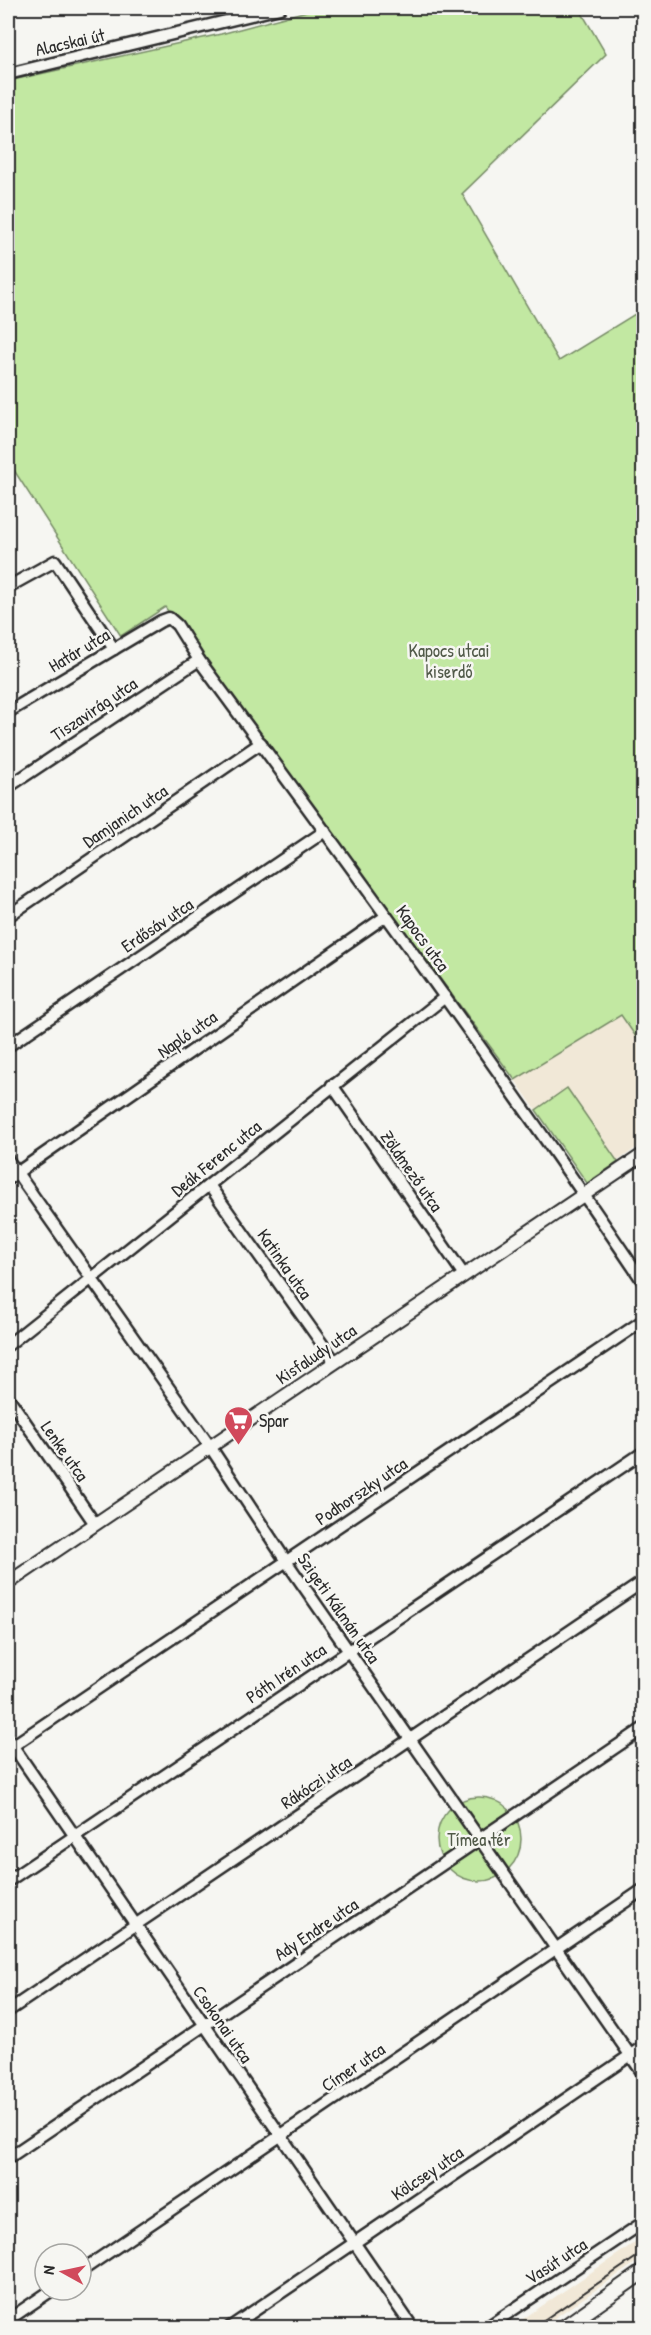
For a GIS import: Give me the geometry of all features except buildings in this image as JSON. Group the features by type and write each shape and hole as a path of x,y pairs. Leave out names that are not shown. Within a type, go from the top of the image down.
{"main road":[{"path":"563,2328 644,2271"}],"street":[{"name":"Alacskai út","path":"8,74 280,8"},
{"path":"8,587 55,561 114,649"},
{"name":"Határ utca","path":"8,712 169,618"},
{"name":"Kapocs utca","path":"169,618 177,625 199,660 445,997 644,1283"},
{"name":"Tiszavirág utca","path":"8,787 199,660"},
{"name":"Damjanich utca","path":"8,916 261,743"},
{"name":"Erdősáv utca","path":"8,1046 325,831"},
{"name":"Napló utca","path":"12,1176 386,916"},
{"name":"Deák Ferenc utca","path":"8,1345 445,997"},
{"name":"Zöldmező utca","path":"332,1085 464,1275"},
{"name":"Kisfaludy utca","path":"8,1583 644,1154"},
{"name":"Szigeti Kálmán utca","path":"8,1160 12,1176 90,1278 211,1448 478,1839 557,1947 644,2074"},
{"name":"Katinka utca","path":"209,1185 335,1362"},
{"name":"Podhorszky utca","path":"9,1745 644,1320"},
{"name":"Lenke utca","path":"8,1397 95,1524"},
{"name":"Póth Irén utca","path":"8,1881 644,1452"},
{"name":"Rákóczi utca","path":"8,2011 644,1581"},
{"name":"Ady Endre utca","path":"8,2158 644,1728"},
{"name":"Csokonai utca","path":"9,1745 75,1836 413,2328"},
{"name":"Címer utca","path":"93,2263 644,1888"},
{"name":"Kölcsey utca","path":"229,2328 644,2046"},
{"name":"Vasút utca","path":"486,2328 644,2222"},
{"path":"8,2320 34,2302"}],"shaded area":[{"path":"621,1015 643,1047 643,1143 587,1183 515,1080"},
{"path":"643,2237 643,2258 541,2327 511,2327"}],"green space":[{"name":"Kapocs utcai kiserdő","path":"318,8 579,8 606,54 462,194 559,361 643,309 643,1047 621,1015 515,1080 165,607 121,636 8,461 8,81 221,34"},
{"path":"567,1088 618,1162 587,1183 536,1110"},
{"name":"Tímea tér","path":"479,1797 495,1800 514,1816 521,1839 518,1855 502,1874 479,1881 463,1878 444,1862 437,1839 440,1823 456,1804"}],"railway":[{"path":"532,2328 644,2252"}],"place":[{"name":"Spar","path":"238,1446"}]}
